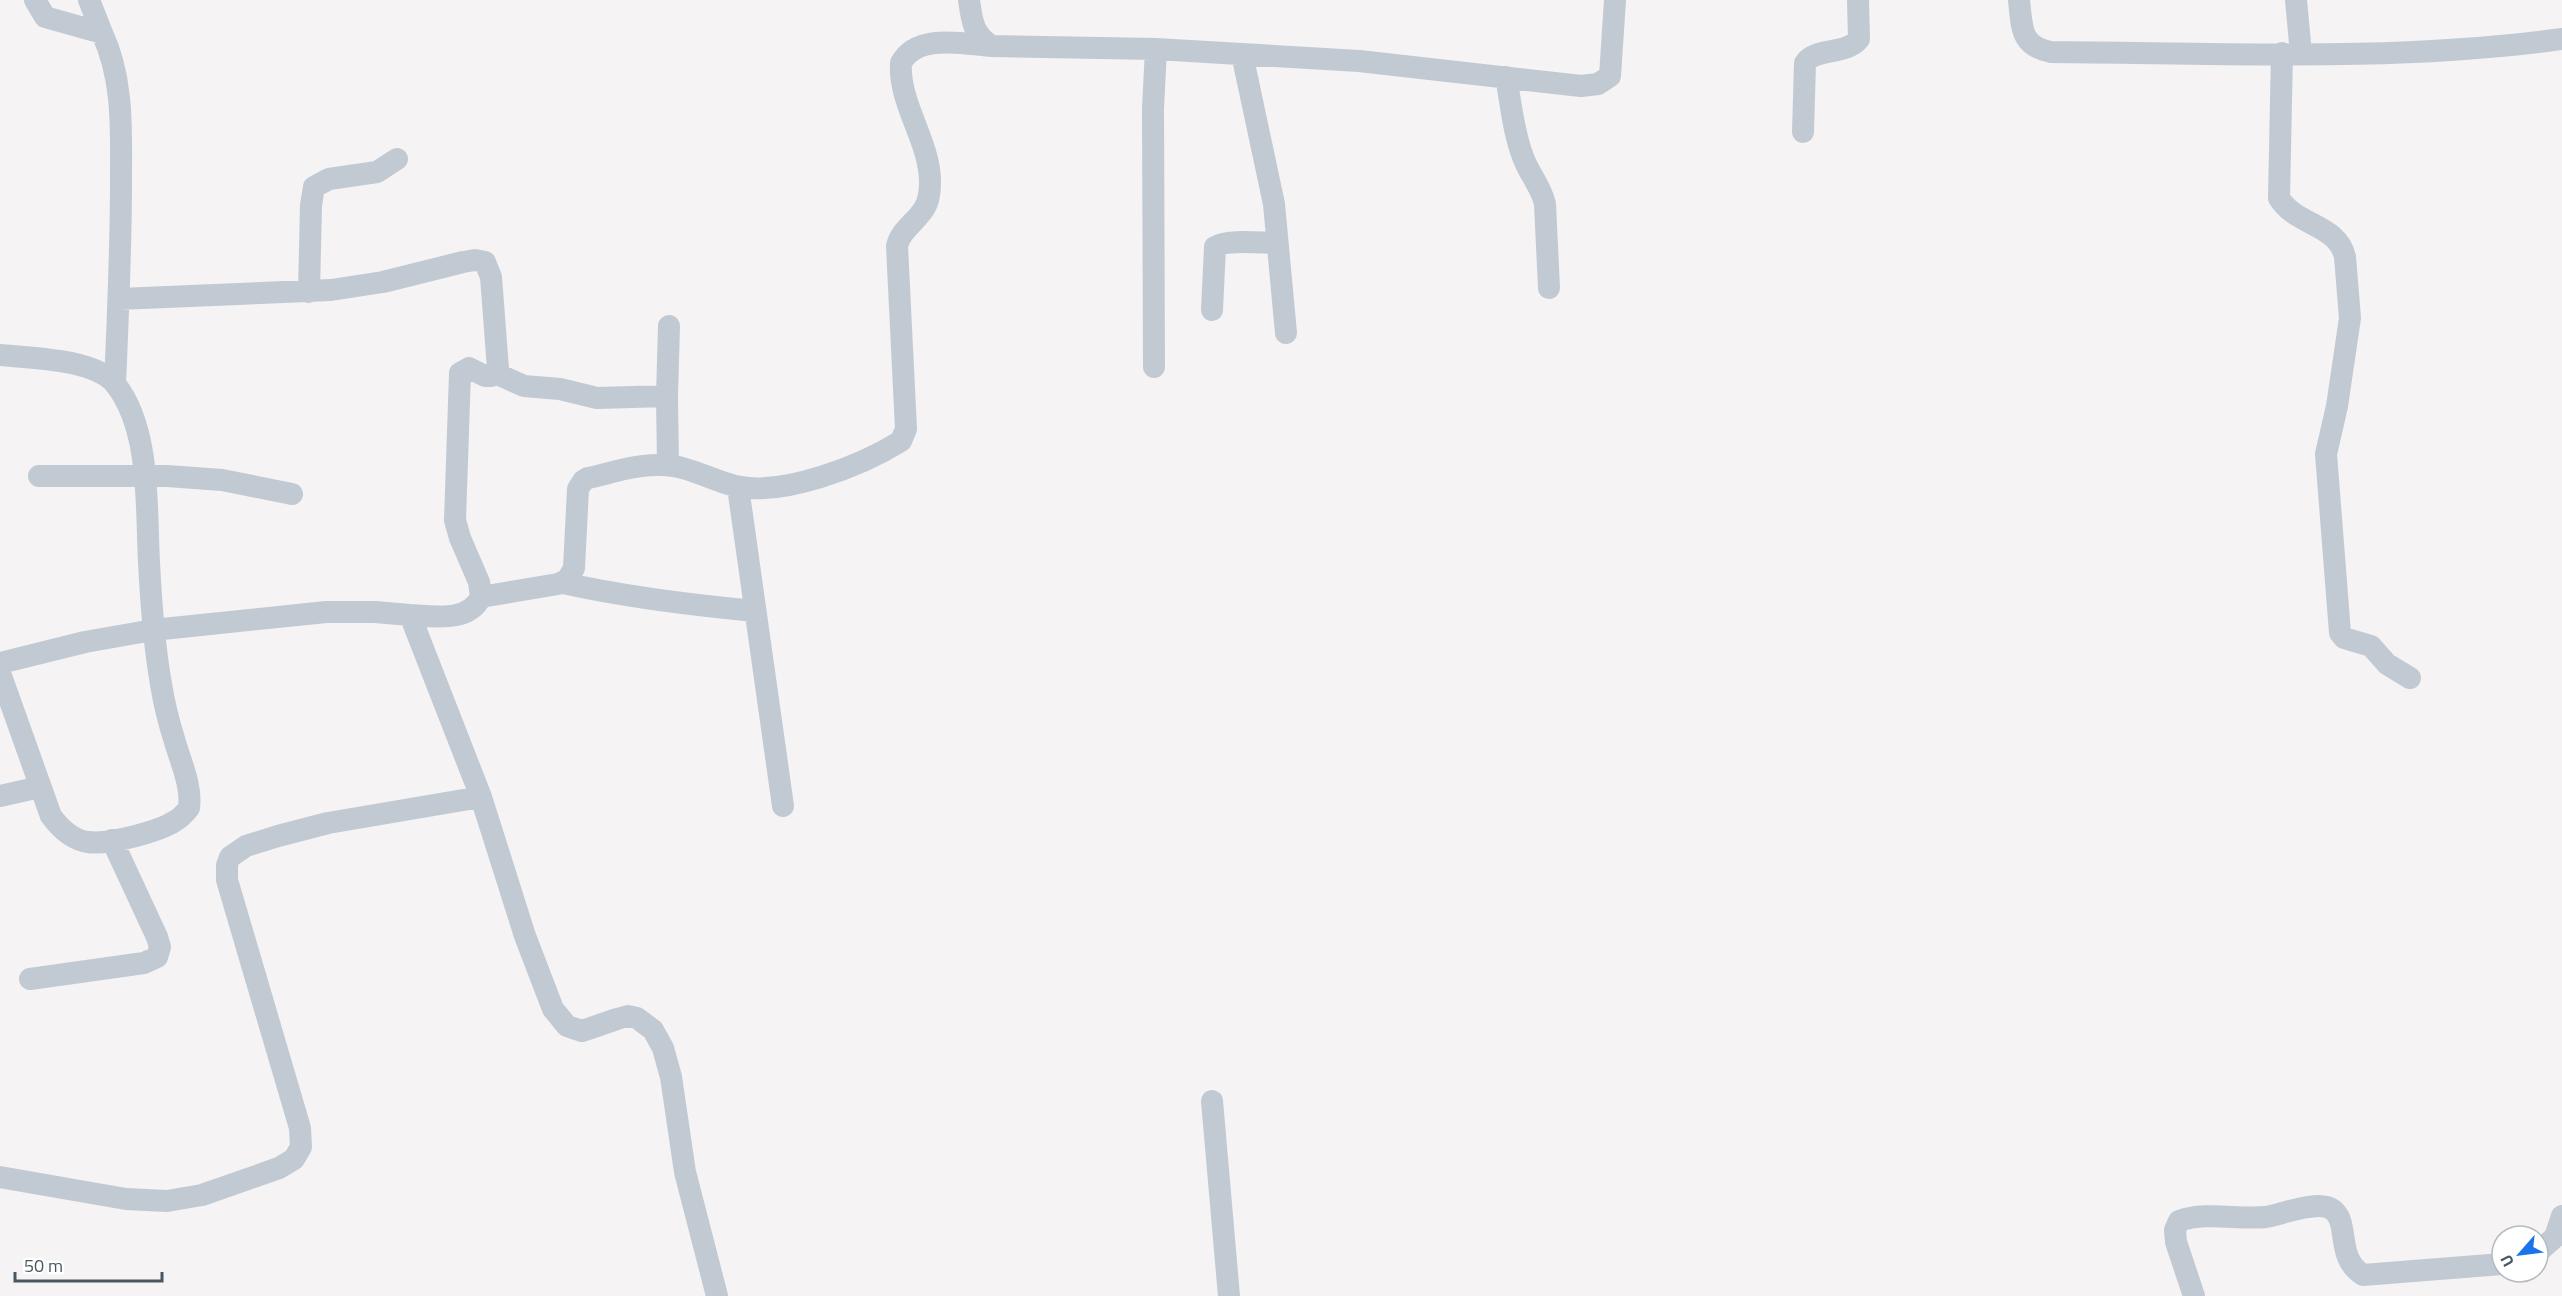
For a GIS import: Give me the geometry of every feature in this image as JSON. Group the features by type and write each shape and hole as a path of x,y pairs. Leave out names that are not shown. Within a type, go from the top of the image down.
{"street":[{"path":"35,0 45,16 102,33"},
{"path":"89,0 114,65 120,96 121,247 115,384"},
{"path":"969,0 973,28 983,41 992,46"},
{"path":"563,583 574,568 577,501 580,484 588,478 643,466 668,465 686,468 738,487 774,488 811,481 894,446 904,436 897,246 904,231 923,213 930,186 927,160 904,90 901,63 910,52 935,43 1156,48 1397,64 1581,86 1598,84 1610,76 1616,0"},
{"path":"1803,132 1805,63 1812,56 1853,46 1859,39 1858,0"},
{"path":"2019,0 2025,37 2040,50 2051,52 2459,51 2562,39"},
{"path":"2296,0 2279,198 2292,213 2333,235 2343,249 2350,318 2337,406 2326,454 2340,633 2344,638 2371,646 2387,664 2410,678"},
{"path":"1154,367 1153,108 1156,48"},
{"path":"1242,54 1271,187 1286,333"},
{"path":"1506,77 1520,147 1542,192 1545,204 1549,288"},
{"path":"309,292 311,205 314,187 329,179 377,172 397,159"},
{"path":"1212,310 1215,247 1219,244 1231,243 1276,243"},
{"path":"119,299 309,292 375,283 445,265 482,260 488,266 491,277 498,369 495,373 486,376 469,368 460,373 460,421 455,477 455,520 460,538 479,582 481,597"},
{"path":"668,465 669,326"},
{"path":"0,355 81,366 104,374 124,397 137,431 145,476 153,630 165,705 188,787 189,808 175,821 163,827 112,840 87,842 72,837 60,828 51,816 0,674"},
{"path":"495,373 524,386 560,389 597,398 667,396"},
{"path":"39,476 145,476 222,480 292,494"},
{"path":"738,487 783,806"},
{"path":"0,663 85,642 153,630 326,612 457,615 472,609 481,597 563,583 608,593 688,605 755,610"},
{"path":"410,615 481,797 525,936 553,1009 567,1026 582,1031 622,1018 637,1018 653,1030 663,1048 671,1077 685,1172 717,1296"},
{"path":"0,796 40,787"},
{"path":"0,1178 126,1199 167,1201 202,1196 279,1168 294,1159 301,1147 300,1128 227,880 227,865 230,856 246,846 304,828 481,797"},
{"path":"30,979 144,963 157,957 160,947 157,937 112,840"},
{"path":"1212,1101 1228,1296"},
{"path":"2194,1296 2176,1242 2175,1230 2180,1221 2200,1216 2235,1219 2266,1217 2303,1208 2326,1207 2334,1210 2338,1217 2346,1254 2351,1265 2363,1275 2490,1265"},
{"path":"2550,1241 2555,1237 2562,1216"}]}
